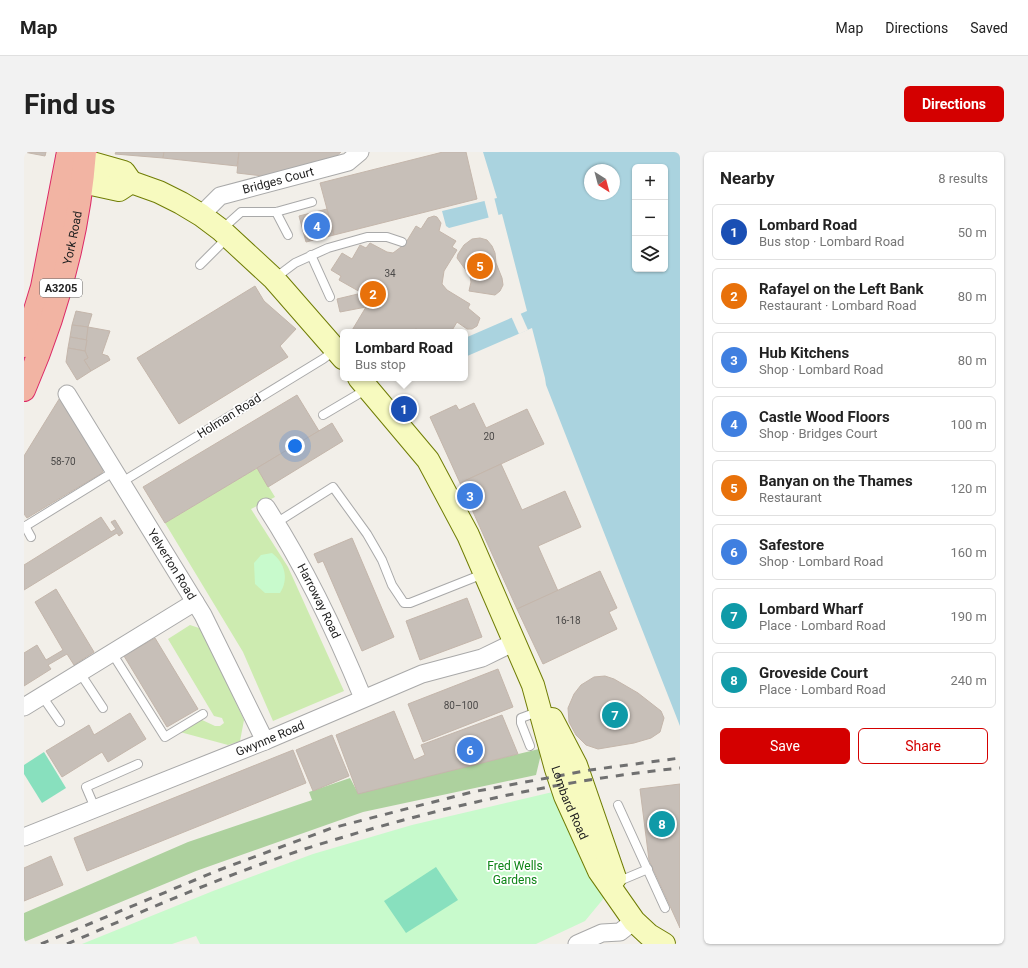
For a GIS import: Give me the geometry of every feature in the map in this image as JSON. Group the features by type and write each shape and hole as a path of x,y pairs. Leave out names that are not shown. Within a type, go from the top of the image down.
{"highway":[{"name":"York Road","path":"24,346 42,287 75,164"},
{"name":"York Road","path":"24,390 43,343 60,290 78,217 75,164"}],"main road":[{"path":"75,164 119,190 131,182 159,192 201,215 225,233 274,279 339,353"},
{"name":"Lombard Road","path":"364,383 428,460 465,528 486,573 540,705 554,722 576,764 618,890 634,921 649,935 664,944"}],"street":[{"name":"Bridges Court","path":"201,215 220,196 348,162 360,152"},
{"name":"Yelverton Road","path":"67,394 195,602 219,646 265,741"},
{"name":"Harroway Road","path":"266,507 305,574 336,634 363,698"},
{"path":"24,707 195,602"},
{"name":"Gwynne Road","path":"24,837 265,741 422,674 482,658 515,642"},
{"path":"577,944 602,934 620,932 634,921"}],"lane":[{"path":"200,265 241,212 276,212 312,202"},
{"path":"276,212 288,235"},
{"path":"274,279 295,263 328,248 367,237 387,237 402,242"},
{"path":"312,255 330,297"},
{"name":"Holman Road","path":"24,526 118,476 317,363 339,353"},
{"path":"324,415 364,383"},
{"path":"276,523 333,488 367,534 382,560 392,585 404,603 410,603 486,573"},
{"path":"24,526 31,537"},
{"path":"112,653 165,737 203,714"},
{"path":"80,673 103,708"},
{"path":"42,696 60,722"},
{"path":"530,746 521,723 521,718 540,705"},
{"path":"95,808 86,786 138,764"},
{"path":"618,805 665,908"},
{"path":"618,890 648,869"}],"green space":[{"path":"257,468 275,497 251,509 288,567 344,691 273,721 243,652 165,523"},
{"path":"272,553 283,566 285,577 283,588 280,593 265,593 255,584 254,563 261,555"},
{"path":"190,625 202,629 244,720 240,741 228,745 180,732 200,719 215,726 220,726 224,723 222,718 214,716 168,639"},
{"path":"539,749 541,754 536,775 363,812 196,871 24,942 24,913 188,842 312,800 309,792 350,778 358,793"},
{"path":"44,752 66,788 42,803 24,774 24,765"},
{"name":"Fred Wells Gardens","path":"557,791 604,898 585,921 536,944 200,944 196,936 172,944 82,944 213,891 313,854 412,825"},
{"path":"436,867 458,900 406,933 384,901"}],"water":[{"path":"483,152 680,152 680,726 546,385 532,328 468,356 468,337 527,311 502,214 449,228 446,226 442,211 497,198"}],"pier":[{"path":"494,197 499,217 489,219 484,199"},
{"path":"520,312 528,330 519,334 511,316"}],"building":[{"path":"24,152 46,152 45,156"},
{"path":"116,152 164,152 163,158 115,154"},
{"path":"164,152 239,152 237,166 163,158"},
{"path":"239,152 341,152 333,159 263,176 237,173"},
{"path":"443,152 466,152 477,199 334,235 320,183"},
{"path":"327,209 334,235 306,242 299,216"},
{"path":"434,216 437,217 441,223 439,231 456,241 452,247 457,250 444,271 442,284 447,290 470,304 468,308 480,318 477,326 472,329 467,329 457,322 453,329 353,329 366,307 340,312 337,299 362,293 339,280 341,276 331,270 342,253 352,259 360,245 366,248 370,243 387,252 393,253 405,244 416,226 421,229 428,218"},
{"path":"480,238 487,240 492,246 495,253 496,263 502,278 503,285 500,291 495,295 469,291 471,282 470,276 457,258 464,245 472,239"},
{"path":"255,286 264,301 296,329 280,346 288,357 179,424 137,358"},
{"path":"76,311 92,314 88,327 72,325"},
{"path":"72,325 88,327 87,340 70,337"},
{"path":"88,327 110,331 102,354 108,356 110,360 91,371 84,360 88,358 85,351"},
{"path":"70,337 87,340 85,351 68,348"},
{"path":"68,348 85,351 88,358 84,360 91,371 77,380 66,362"},
{"path":"297,395 319,431 165,523 143,487"},
{"path":"61,396 105,466 102,473 27,518 24,514 24,456"},
{"path":"474,403 486,428 527,409 544,444 460,483 430,417 456,405 459,410"},
{"path":"332,423 343,441 268,487 257,468"},
{"path":"501,464 522,510 565,491 581,527 538,546 558,591 517,609 460,483"},
{"path":"101,517 111,532 116,529 111,522 115,520 123,533 119,536 117,533 24,590 24,565"},
{"path":"352,538 394,637 362,651 323,561 318,563 314,554"},
{"path":"600,571 617,608 609,612 617,629 543,664 517,609"},
{"path":"56,589 94,652 74,665 67,654 48,665 51,669 24,686 24,653 37,645 46,660 63,650 35,602"},
{"path":"467,598 482,637 420,660 406,621"},
{"path":"155,638 198,709 167,727 124,656"},
{"path":"498,669 513,707 423,742 408,704"},
{"path":"605,676 614,679 638,693 661,711 664,718 660,732 651,738 634,743 598,749 586,745 576,735 569,722 568,708 574,694 581,685 594,677"},
{"path":"394,711 414,760 425,755 421,745 502,715 518,754 358,794 336,735"},
{"path":"130,713 146,739 108,762 102,752 62,777 46,751 89,725 94,735"},
{"path":"332,735 349,776 313,791 296,750"},
{"path":"293,750 306,783 87,871 74,838"},
{"path":"680,784 680,928 649,860 640,789"},
{"path":"51,856 63,885 24,901 24,868"}],"railway":[{"path":"41,944 219,870 332,828 472,792 590,770 680,758"},
{"path":"67,944 234,874 268,861 337,839 422,815 507,795 593,779 680,768"}],"place":[{"name":"Castle Wood Floors","path":"317,226"},
{"name":"Banyan on the Thames","path":"480,266"},
{"name":"Rafayel on the Left Bank","path":"373,294"},
{"name":"Lombard Road","path":"404,409"},
{"name":"Hub Kitchens","path":"470,496"},
{"name":"Lombard Wharf","path":"615,715"},
{"name":"Safestore","path":"470,750"},
{"name":"Groveside Court","path":"662,824"}]}
